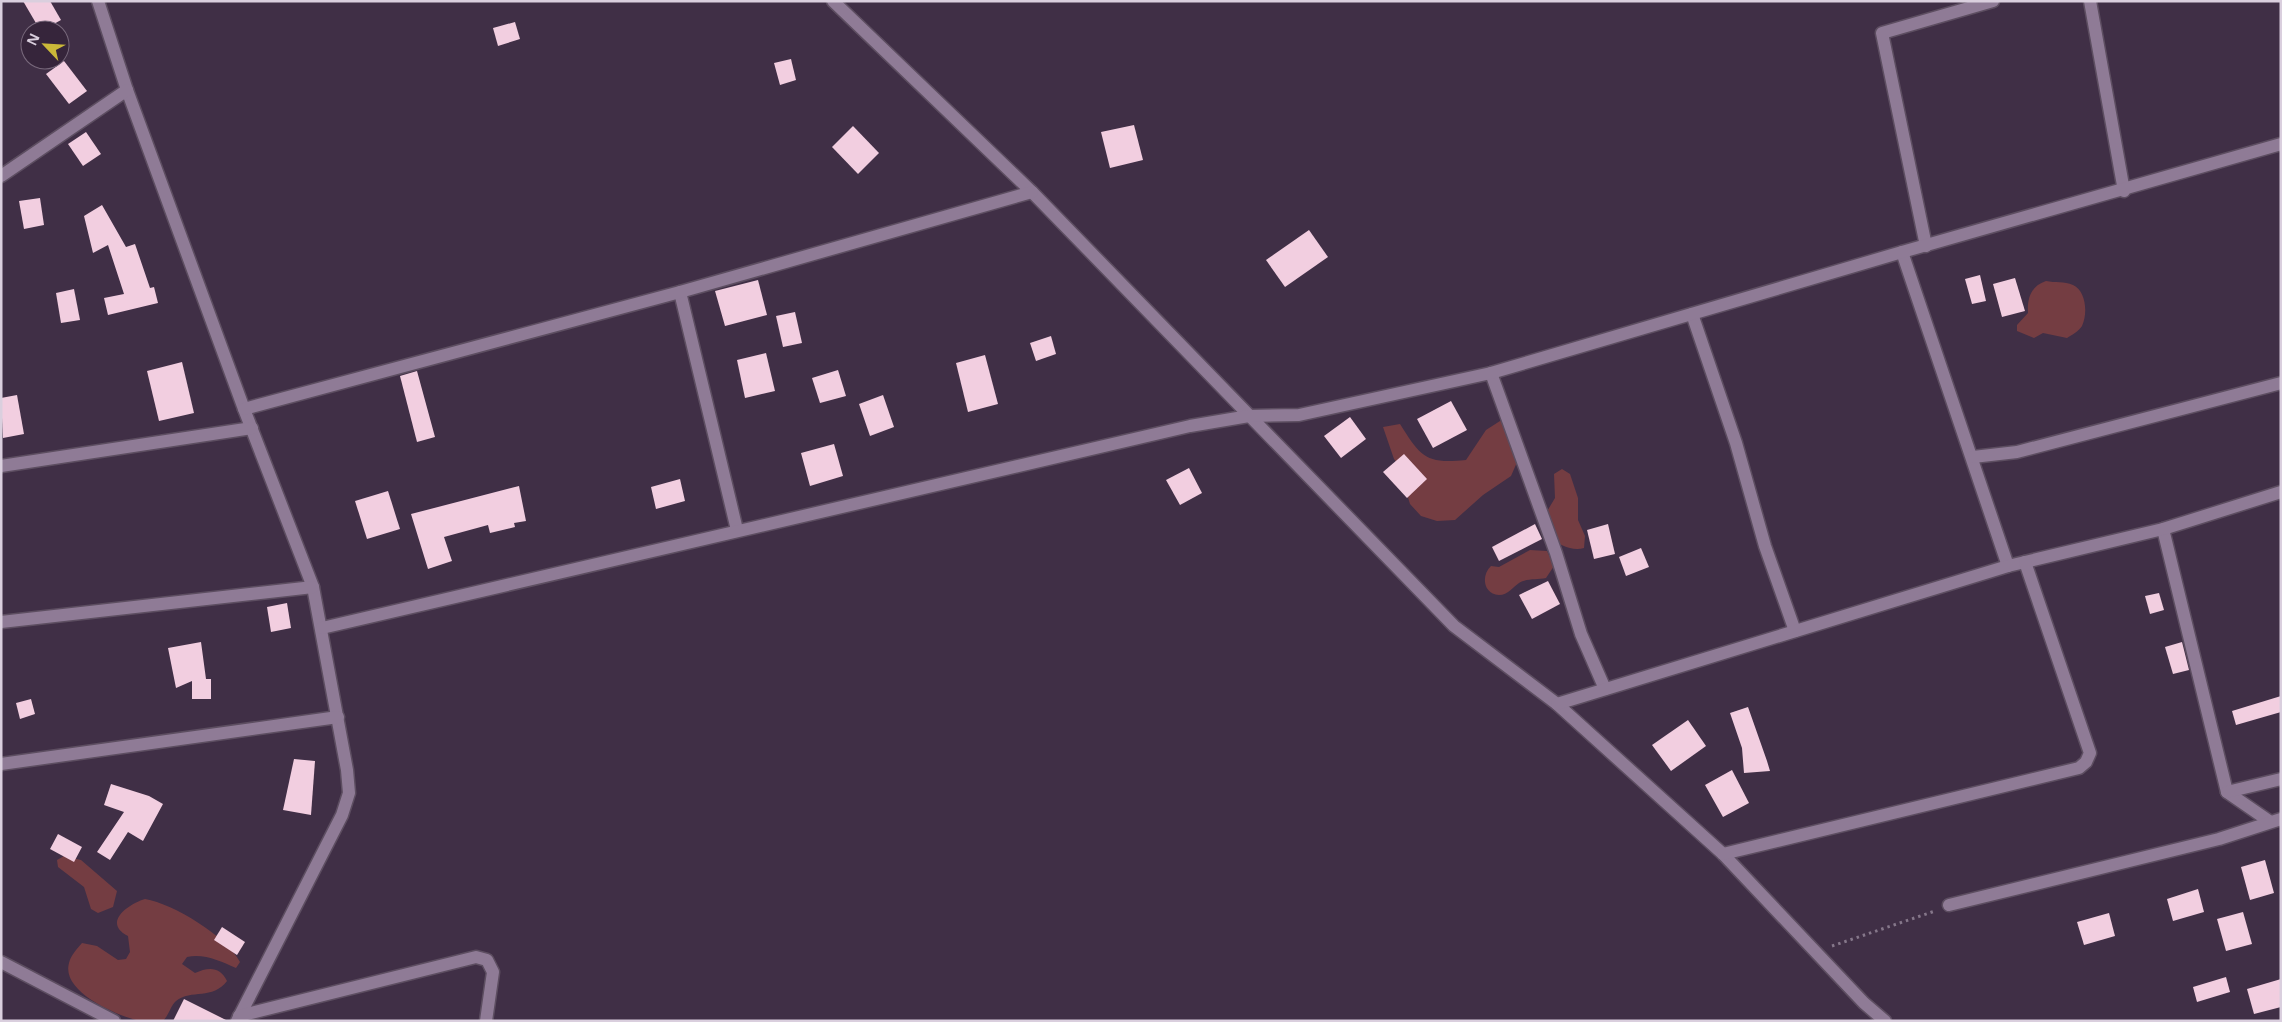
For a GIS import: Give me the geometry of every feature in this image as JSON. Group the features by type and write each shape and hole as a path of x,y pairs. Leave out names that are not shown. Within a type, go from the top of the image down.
{"street":[{"path":"98,1 127,90 244,409 313,587 347,770 348,793 342,815 238,1018"},
{"path":"833,1 1032,192 1454,626 1557,704 1723,854 1864,1003 1885,1021"},
{"path":"1926,246 1882,33 1992,1"},
{"path":"2090,1 2124,190"},
{"path":"1,176 127,90"},
{"path":"322,628 1190,426 1249,416 1299,415 1491,373 1902,252 2281,144"},
{"path":"244,409 680,292 1032,192"},
{"path":"1902,252 1958,421 1973,457 2008,566"},
{"path":"680,292 737,530"},
{"path":"1692,314 1736,443 1765,546 1795,631"},
{"path":"1491,373 1556,553 1581,634 1605,688"},
{"path":"1973,457 2017,452 2281,383"},
{"path":"1,466 252,428"},
{"path":"1557,704 2008,566 2163,529 2281,492"},
{"path":"2163,529 2227,792 2278,820"},
{"path":"1723,854 2079,768 2086,762 2090,753 2025,562"},
{"path":"1,622 313,587"},
{"path":"1,764 338,717"},
{"path":"2227,792 2281,778"},
{"path":"1949,905 2219,839 2278,820"},
{"path":"238,1018 476,957 487,960 493,972 486,1021"},
{"path":"1,962 114,1021"}],"path":[{"path":"1816,952 1949,905"}],"shaded area":[{"path":"2046,281 2073,285 2081,292 2083,297 2085,303 2084,321 2077,331 2067,338 2043,333 2034,338 2017,331 2017,325 2028,313 2028,302 2033,289"},
{"path":"1500,421 1514,426 1518,460 1511,476 1483,495 1455,520 1437,521 1421,516 1410,504 1405,488 1405,472 1394,459 1383,427 1400,424 1413,444 1425,456 1441,461 1452,461 1466,460 1486,430"},
{"path":"1562,469 1570,474 1578,498 1578,520 1585,536 1584,548 1571,548 1549,539 1546,513 1555,498 1554,474"},
{"path":"1530,550 1547,551 1554,566 1546,578 1522,581 1502,595 1494,594 1487,588 1485,579 1491,566 1499,567"},
{"path":"64,856 81,860 117,891 113,907 98,913 91,909 84,887 58,867 57,860"},
{"path":"145,899 170,907 198,923 223,942 240,962 236,968 206,957 187,957 182,964 195,973 209,969 217,970 227,981 221,987 209,993 182,997 176,1001 163,1021 136,1020 103,1007 81,992 73,983 69,973 70,960 82,943 97,946 118,960 126,959 130,952 128,936 121,931 117,925 117,920 125,909"}],"building":[{"path":"23,1 50,1 61,20 34,20"},
{"path":"515,22 520,39 498,46 493,28"},
{"path":"791,59 796,80 780,85 774,63"},
{"path":"70,69 87,91 69,104 46,74 52,70"},
{"path":"1134,125 1143,160 1110,168 1101,132"},
{"path":"853,126 879,153 858,174 832,147"},
{"path":"86,132 101,154 83,166 68,144"},
{"path":"40,198 44,225 24,229 19,201"},
{"path":"102,205 126,247 135,244 150,288 154,287 158,303 108,315 104,298 124,294 108,245 93,253 84,216"},
{"path":"1309,230 1328,257 1285,287 1266,260"},
{"path":"1980,275 1986,301 1972,304 1965,279"},
{"path":"2015,278 2025,311 2002,317 1993,284"},
{"path":"758,280 767,315 725,326 715,291"},
{"path":"74,289 80,320 61,323 56,293"},
{"path":"795,312 802,343 783,347 776,316"},
{"path":"1051,336 1056,354 1036,361 1030,343"},
{"path":"766,353 775,391 745,398 737,360"},
{"path":"985,355 998,404 968,412 956,363"},
{"path":"182,362 194,413 159,421 147,371"},
{"path":"838,370 846,396 820,403 812,378"},
{"path":"417,371 435,437 417,442 400,376"},
{"path":"17,395 24,434 3,438 1,398"},
{"path":"883,395 894,427 870,436 859,404"},
{"path":"1451,401 1467,430 1433,448 1417,419"},
{"path":"1350,417 1366,439 1341,458 1324,436"},
{"path":"834,444 843,476 810,486 801,453"},
{"path":"1404,454 1427,479 1407,498 1383,472"},
{"path":"1189,468 1202,493 1180,505 1166,480"},
{"path":"680,479 685,501 656,509 651,487"},
{"path":"519,486 526,521 514,523 515,527 490,533 488,525 444,537 452,561 428,569 411,514"},
{"path":"388,491 400,529 367,539 355,501"},
{"path":"1535,524 1542,539 1499,561 1492,547"},
{"path":"1608,524 1615,554 1594,559 1587,530"},
{"path":"1641,548 1649,567 1626,576 1619,557"},
{"path":"1548,581 1560,604 1532,619 1519,595"},
{"path":"2159,593 2164,610 2150,614 2145,596"},
{"path":"287,603 291,628 271,632 267,607"},
{"path":"201,642 206,679 211,679 211,699 192,699 192,681 176,688 168,648"},
{"path":"2182,642 2189,670 2173,674 2165,647"},
{"path":"2281,696 2281,712 2236,725 2232,711"},
{"path":"31,699 35,714 20,719 16,703"},
{"path":"1748,707 1770,771 1744,773 1742,748 1730,713"},
{"path":"1688,720 1706,746 1671,771 1652,745"},
{"path":"294,759 315,761 311,815 283,810"},
{"path":"1732,770 1749,803 1723,817 1705,785"},
{"path":"111,784 149,796 163,804 143,841 128,832 110,860 97,852 124,812 104,805"},
{"path":"58,834 82,847 74,862 50,849"},
{"path":"2265,860 2274,893 2250,900 2241,867"},
{"path":"2198,889 2204,912 2173,921 2167,899"},
{"path":"2243,912 2252,944 2226,951 2217,919"},
{"path":"2109,913 2115,936 2084,945 2077,922"},
{"path":"222,927 245,942 237,955 214,940"},
{"path":"2226,977 2230,992 2197,1002 2193,987"},
{"path":"2281,979 2281,1007 2254,1014 2247,989"},
{"path":"184,999 228,1021 173,1021"}]}
